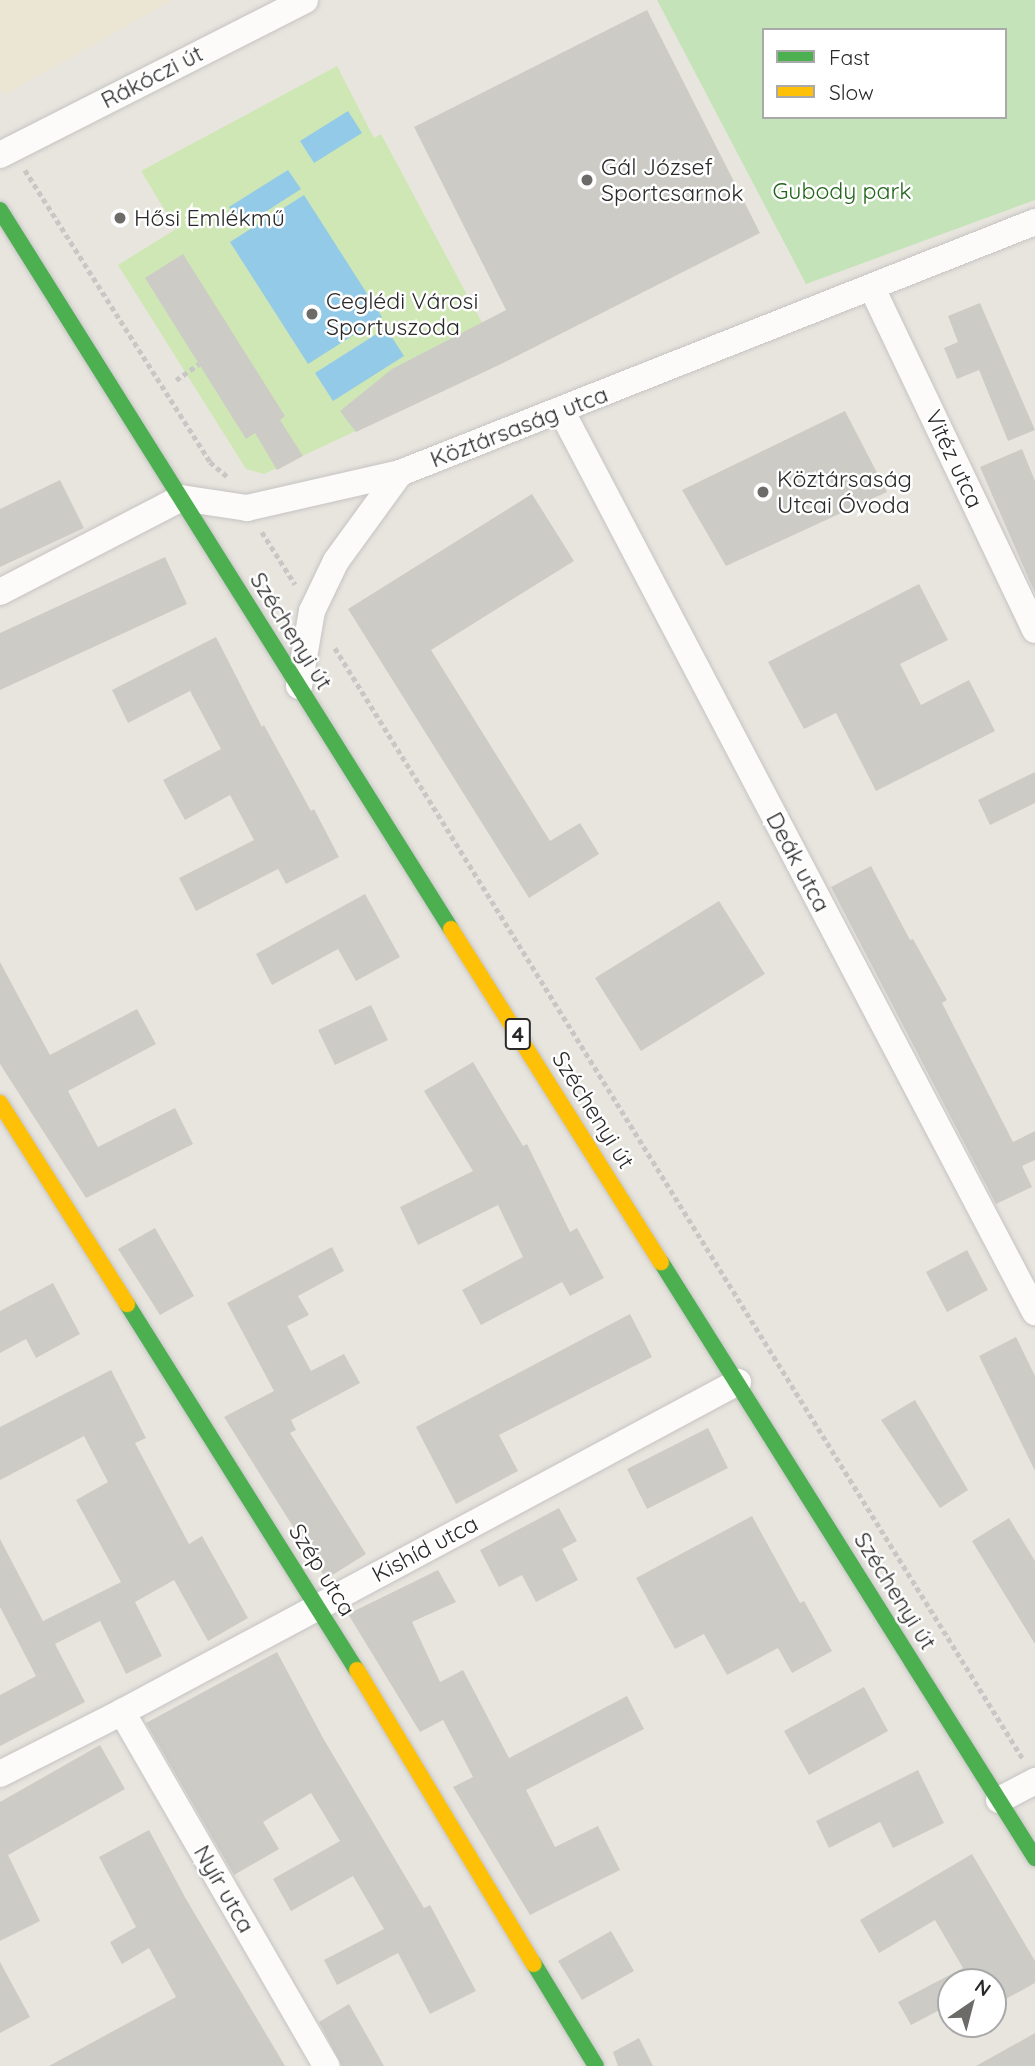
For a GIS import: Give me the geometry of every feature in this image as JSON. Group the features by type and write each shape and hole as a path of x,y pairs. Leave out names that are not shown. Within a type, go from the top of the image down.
{"main road":[{"name":"Széchenyi út","path":"0,210 1035,1858"},
{"name":"Szép utca","path":"0,1102 318,1606 596,2066"}],"street":[{"name":"Rákóczi út","path":"6,151 305,0"},
{"name":"Köztársaság utca","path":"181,498 247,508 400,473 562,412 1035,222"},
{"name":"Vitéz utca","path":"872,288 1035,630"},
{"name":"Deák utca","path":"562,412 1035,1312"},
{"path":"299,686 312,611 336,561 400,473"},
{"path":"0,593 181,498"},
{"name":"Kishíd utca","path":"0,1774 122,1712 738,1382"},
{"name":"Nyír utca","path":"122,1712 326,2066"},
{"path":"999,1800 1031,1773"}],"path":[{"path":"6,151 210,462 231,479 1031,1773"},
{"path":"176,380 199,364"}],"shaded area":[{"path":"0,0 173,0 4,95 0,89"}],"green space":[{"name":"Gubody park","path":"657,0 1035,0 1035,200 806,284"},
{"name":"Ceglédi Városi Sportuszoda","path":"337,66 374,138 381,134 503,362 264,474 246,469 118,265 176,229 141,171"}],"water":[{"path":"348,111 362,133 314,163 300,141"},
{"path":"288,170 301,189 242,227 229,207"},
{"path":"304,195 382,317 308,364 230,242"},
{"path":"386,328 404,356 333,401 315,373"}],"building":[{"name":"Gál József Sportcsarnok","path":"647,10 760,233 499,365 356,432 340,411 392,369 506,310 414,127"},
{"path":"183,254 285,416 280,420 303,456 277,470 255,433 246,439 145,278"},
{"path":"980,303 1035,430 1008,441 979,370 957,379 944,348 958,342 948,316"},
{"path":"845,411 887,492 726,566 682,490"},
{"path":"1022,449 1035,481 1035,593 980,467"},
{"path":"60,480 84,528 0,567 0,509"},
{"path":"532,494 574,561 431,650 550,841 580,823 599,854 529,898 348,609"},
{"path":"165,557 187,604 0,690 0,633"},
{"path":"919,584 948,640 900,664 921,705 969,680 995,731 876,791 836,713 804,729 768,662"},
{"path":"216,637 262,727 264,725 311,811 314,809 339,857 286,884 278,869 196,911 179,878 254,840 230,795 185,820 163,780 221,749 190,691 128,723 112,690"},
{"path":"1035,772 1035,803 990,825 978,800"},
{"path":"871,866 910,940 913,939 947,1000 942,1003 1013,1142 1035,1131 1035,1160 1022,1166 1032,1187 996,1204 831,887"},
{"path":"365,894 400,957 356,981 338,949 272,985 256,954"},
{"path":"719,901 765,974 641,1051 595,978"},
{"path":"0,962 50,1055 137,1009 156,1044 68,1091 98,1147 175,1108 193,1144 86,1198 0,1064"},
{"path":"371,1005 388,1040 335,1065 318,1030"},
{"path":"473,1062 523,1146 527,1144 570,1232 577,1228 604,1278 570,1296 562,1282 481,1325 462,1290 523,1257 498,1205 418,1245 400,1207 473,1171 424,1091"},
{"path":"155,1228 194,1296 160,1315 118,1249"},
{"path":"332,1247 344,1271 298,1296 309,1315 287,1326 311,1371 344,1354 360,1383 291,1420 296,1430 290,1433 366,1554 326,1579 224,1417 274,1391 227,1303"},
{"path":"967,1250 988,1290 947,1312 926,1272"},
{"path":"53,1283 80,1334 36,1358 26,1339 0,1353 0,1311"},
{"path":"630,1314 652,1357 499,1435 518,1471 456,1504 416,1427"},
{"path":"1016,1337 1035,1376 1035,1471 979,1356"},
{"path":"111,1370 146,1438 135,1443 189,1544 202,1536 248,1618 208,1641 174,1580 135,1602 162,1656 126,1674 100,1621 55,1644 85,1702 0,1746 0,1695 36,1676 0,1607 0,1539 43,1621 121,1582 76,1500 108,1482 84,1436 0,1480 0,1427"},
{"path":"915,1400 968,1490 940,1508 881,1420"},
{"path":"708,1428 728,1468 647,1509 627,1469"},
{"path":"559,1508 577,1541 562,1549 578,1580 536,1602 522,1575 499,1587 480,1550"},
{"path":"752,1516 800,1603 804,1601 832,1651 792,1673 778,1648 727,1675 704,1634 675,1649 636,1578"},
{"path":"1009,1518 1035,1561 1035,1644 972,1541"},
{"path":"438,1570 456,1602 412,1622 440,1682 463,1670 509,1758 627,1696 644,1729 526,1790 555,1847 598,1826 620,1870 530,1915 453,1787 473,1777 443,1720 420,1732 348,1614"},
{"path":"277,1652 323,1738 424,1908 430,1905 476,1991 430,2014 398,1953 337,1985 324,1960 384,1929 353,1876 291,1911 273,1879 340,1841 311,1793 263,1822 279,1849 234,1875 146,1723"},
{"path":"864,1687 888,1731 809,1775 784,1731"},
{"path":"100,1745 125,1789 8,1855 40,1921 0,1941 0,1802"},
{"path":"918,1770 944,1823 893,1848 880,1822 829,1848 816,1821"},
{"path":"149,1830 186,1899 285,2066 49,2066 176,1997 149,1948 122,1964 110,1942 136,1927 99,1857"},
{"path":"972,1854 1035,1961 1035,1983 1007,1998 1007,1968 963,1968 935,1920 879,1953 860,1920"},
{"path":"611,1931 634,1971 582,2000 558,1961"},
{"path":"0,1962 30,2017 0,2033"},
{"path":"937,1982 937,2011 911,2025 898,2002"},
{"path":"349,2004 384,2066 342,2066 319,2022"},
{"path":"1035,2033 1035,2066 976,2066"},
{"path":"639,2038 653,2066 618,2066 613,2052"}],"traffic: fast":[{"path":"0,210 451,929"},
{"path":"661,1262 1035,1858"},
{"path":"127,1304 357,1670"},
{"path":"534,1964 596,2066"}],"traffic: slow":[{"path":"451,929 661,1262"},
{"path":"0,1103 127,1304"},
{"path":"357,1670 534,1964"}],"place":[{"name":"Gál József Sportcsarnok","path":"587,180"},
{"name":"Hősi Emlékmű","path":"120,218"},
{"name":"Ceglédi Városi Sportuszoda","path":"312,314"},
{"name":"Köztársaság Utcai Óvoda","path":"763,492"}]}
